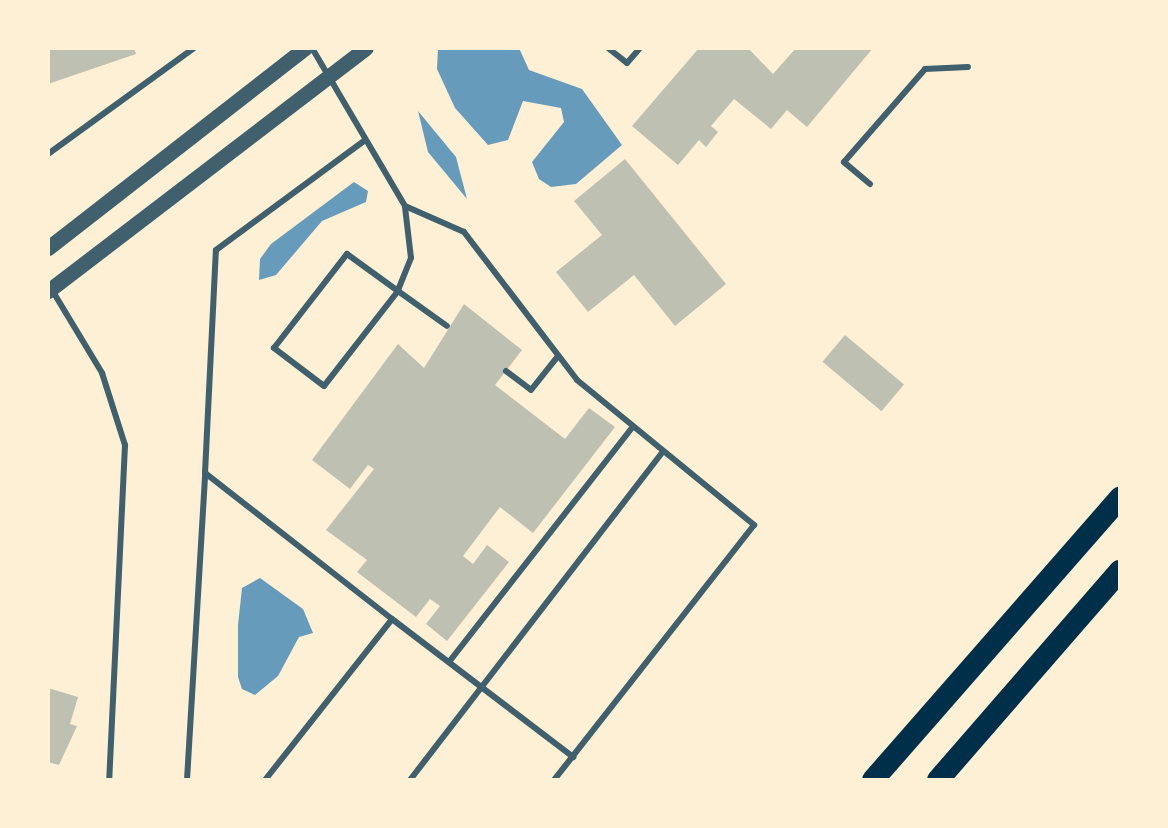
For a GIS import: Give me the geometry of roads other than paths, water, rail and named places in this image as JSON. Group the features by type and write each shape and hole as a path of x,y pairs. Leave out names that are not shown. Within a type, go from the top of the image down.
{"highway":[{"path":"873,780 922,717 1120,498"},
{"path":"938,780 1120,570"}],"street":[{"path":"48,248 308,48"},
{"path":"49,288 366,48"}],"lane":[{"path":"48,154 194,48"},
{"path":"308,48 332,76 405,206 411,258 398,291 324,386 274,348 347,254 398,291 446,326"},
{"path":"608,48 627,64 640,48"},
{"path":"870,184 844,162 925,69 968,67"},
{"path":"186,780 216,250 365,140"},
{"path":"405,206 464,232 558,356 631,429 754,525 554,780"},
{"path":"49,288 102,373 125,445 109,780"},
{"path":"506,371 531,390 558,356"},
{"path":"449,662 631,429"},
{"path":"410,780 662,453"},
{"path":"205,474 572,757"},
{"path":"265,780 392,618"}],"water":[{"path":"438,48 519,48 529,70 582,89 622,145 576,184 551,187 539,179 532,162 564,122 561,108 523,101 508,140 488,145 455,108 437,69"},
{"path":"418,111 456,157 467,199 428,152"},
{"path":"354,182 368,191 366,202 322,221 276,275 259,280 260,259 271,244"},
{"path":"260,578 303,609 313,633 299,637 278,676 255,695 242,689 238,677 238,625 242,588"}]}
